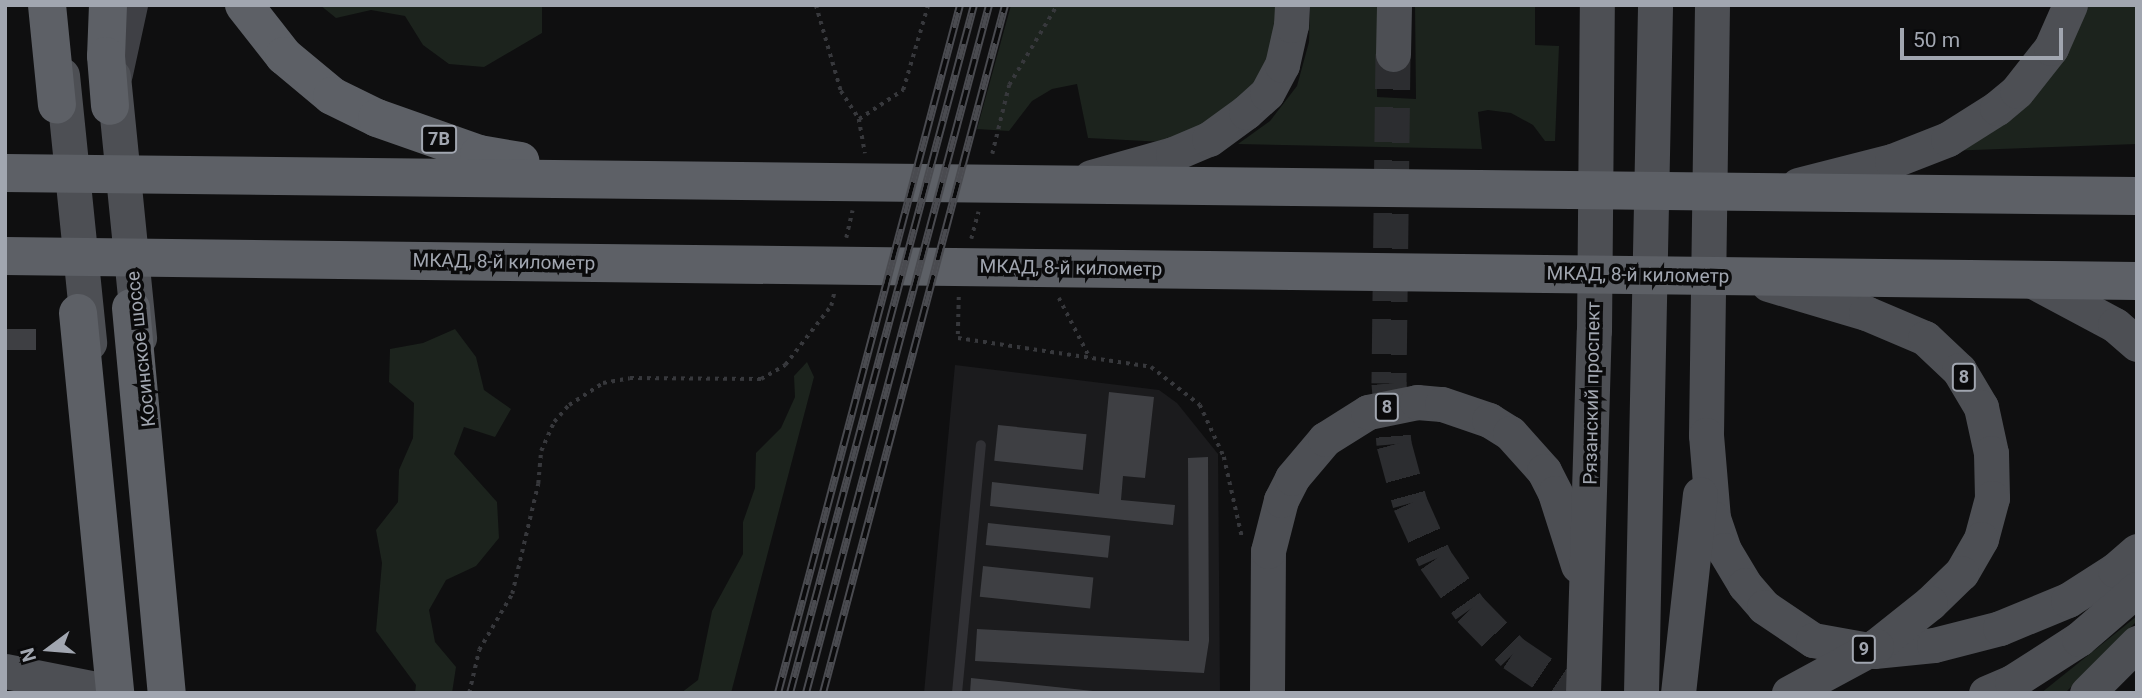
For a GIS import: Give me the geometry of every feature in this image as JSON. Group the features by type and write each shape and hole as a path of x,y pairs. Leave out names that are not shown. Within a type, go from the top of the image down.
{"highway":[{"path":"47,5 57,105"},
{"path":"107,5 106,56 110,106"},
{"name":"7B","path":"244,5 284,56 332,96 377,118 479,153 612,178"},
{"path":"5,173 2137,196"},
{"name":"МКАД, 8-й километр","path":"5,256 2137,281"},
{"path":"5,272 139,258"},
{"path":"131,308 171,693"},
{"path":"78,313 116,693"}],"main road":[{"path":"55,5 124,693"},
{"name":"Косинское шоссе","path":"107,5 171,693"},
{"path":"110,106 132,5"},
{"path":"1062,183 1121,171 1173,154 1209,139 1246,113 1267,93 1282,65 1291,26 1292,5"},
{"path":"1393,54 1394,5"},
{"path":"1680,692 1706,435 1712,5"},
{"path":"1740,192 1805,184 1892,161 1948,139 2017,91 2051,48 2070,5"},
{"name":"Рязанский проспект","path":"1583,693 1587,624 1597,7"},
{"path":"1641,693 1655,13"},
{"path":"1943,194 2137,181"},
{"name":"8","path":"1739,277 1866,313 1925,338 1959,370 1981,407 1991,453 1992,498 1980,539 1961,573 1930,603 1876,646 1789,693"},
{"path":"2031,280 2115,325 2137,344"},
{"name":"8","path":"1267,693 1268,551 1281,500 1292,478 1325,439 1357,418 1392,405 1442,404 1466,410 1489,419 1529,451 1555,493 1576,555 1587,624"},
{"name":"9","path":"1706,435 1713,518 1724,550 1745,585 1765,607 1813,639 1874,651 1934,645 2000,628 2068,600 2115,570 2137,551"},
{"path":"1986,693 2012,682 2079,639 2137,589"},
{"path":"2087,693 2137,643"},
{"path":"5,671 116,693"}],"lane":[{"path":"957,693 981,445"}],"path":[{"path":"816,5 841,91 859,119 866,148 863,161"},
{"path":"859,119 903,90 928,5"},
{"path":"990,161 1009,85 1057,5"},
{"path":"968,252 981,199"},
{"path":"846,240 854,201"},
{"path":"1043,268 1090,358"},
{"path":"959,291 958,338 1151,367 1200,405 1224,457 1242,538"},
{"path":"469,693 479,650 512,594 538,484 541,451 554,422 569,405 603,383 630,378 761,379 786,365 831,306 834,292"}],"shaded area":[{"path":"320,5 542,5 542,33 484,67 449,64 423,45 405,16 371,10 336,18"},
{"path":"1011,5 1277,5 1274,60 1240,106 1164,142 1088,138 1077,84 1052,89 1032,101 1009,131 977,129"},
{"path":"1310,5 1378,5 1377,97 1416,99 1415,5 1535,5 1535,45 1559,46 1555,141 1545,141 1533,125 1511,113 1488,110 1478,112 1482,149 1238,144 1270,121 1297,86 1309,42"},
{"path":"2076,5 2137,5 2137,144 1946,151"},
{"path":"455,329 476,357 484,390 511,409 495,437 464,427 454,454 497,502 499,538 476,566 446,580 429,610 435,642 456,667 452,693 415,693 416,685 376,631 382,563 376,530 398,502 399,470 413,438 414,403 389,382 390,349 423,343"},
{"path":"807,362 814,377 731,693 681,693 698,680 712,611 743,554 743,522 755,488 756,453 781,428 795,397 794,376"},
{"path":"955,365 1159,390 1177,403 1218,454 1220,693 924,693"},
{"path":"2137,616 2137,621 2065,693 2041,693"}],"building":[{"path":"5,329 36,329 36,350 5,350"},
{"path":"1109,392 1154,397 1145,478 1123,476 1121,500 1175,505 1173,525 990,506 992,482 1099,494"},
{"path":"998,425 1087,434 1083,470 994,461"},
{"path":"1208,457 1209,641 1204,673 975,661 977,629 1189,641 1188,458"},
{"path":"988,523 1110,536 1108,558 986,545"},
{"path":"983,566 1093,578 1090,608 980,597"},
{"path":"971,678 1093,691 1093,693 970,693"}],"tunnel":[{"path":"1393,54 1389,383 1394,444 1410,503 1435,559 1470,609 1513,653 1572,693"}],"railway":[{"path":"778,693 960,5"},
{"path":"790,693 974,5"},
{"path":"806,693 989,5"},
{"path":"823,693 1005,5"}]}
